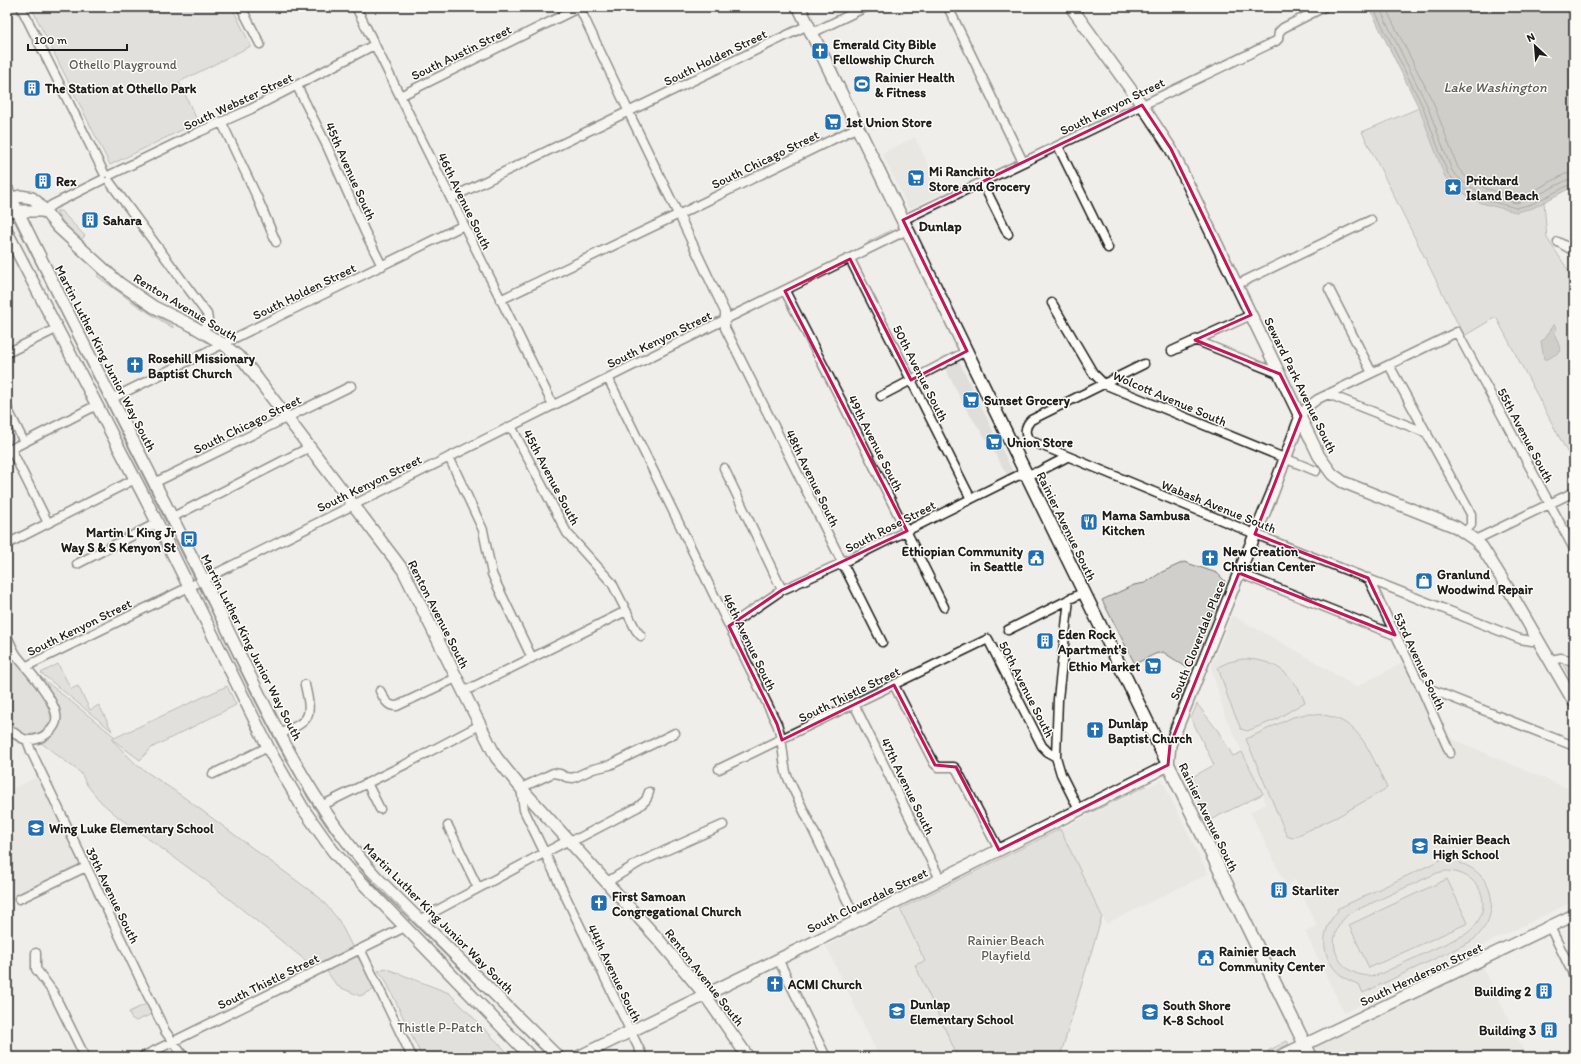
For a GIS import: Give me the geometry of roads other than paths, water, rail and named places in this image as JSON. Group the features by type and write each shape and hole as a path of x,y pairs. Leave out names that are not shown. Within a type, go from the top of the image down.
{"main road":[{"name":"Rainier Avenue South","path":"800,7 1026,474 1312,1057"},
{"name":"Seward Park Avenue South","path":"1071,7 1142,105 1171,149 1322,462 1332,474 1339,479 1465,532 1475,540 1492,561 1551,660 1574,702"},
{"name":"Renton Avenue South","path":"9,197 27,196 37,202 58,227 119,283 154,307 224,344 244,361 403,570 496,757 658,939 705,995 748,1057"},
{"name":"Martin Luther King Junior Way South","path":"9,197 12,211 111,399 280,734 321,806 336,829 360,859 419,920 558,1057"},
{"path":"12,211 44,211"},
{"path":"7,232 58,328 157,523 268,747 304,810 333,851 404,927 531,1057"},
{"name":"South Cloverdale Place","path":"1168,765 1170,745 1301,416"},
{"name":"South Cloverdale Street","path":"578,1057 856,921 1168,765"},
{"name":"South Henderson Street","path":"1279,1057 1574,915"}],"street":[{"path":"21,7 106,177 208,314 208,320 203,332"},
{"path":"241,7 260,44"},
{"name":"46th Avenue South","path":"356,7 553,405"},
{"name":"South Holden Street","path":"451,198 628,112 810,29 866,7"},
{"path":"948,7 1024,162"},
{"name":"South Kenyon Street","path":"27,666 850,259 905,225 982,182 1276,41 1281,29 1324,7"},
{"name":"South Austin Street","path":"400,96 579,9"},
{"name":"48th Avenue South","path":"579,9 726,312 725,328 882,642"},
{"name":"South Webster Street","path":"44,211 52,204 298,86 374,45"},
{"name":"45th Avenue South","path":"298,86 327,146 364,232 382,266"},
{"path":"222,123 257,197 276,242"},
{"name":"South Chicago Street","path":"500,300 858,127"},
{"path":"1058,146 1108,248"},
{"path":"982,182 1008,234"},
{"path":"1236,285 1371,220"},
{"name":"South Holden Street","path":"111,399 464,225"},
{"path":"1558,242 1574,251"},
{"name":"50th Avenue South","path":"850,259 971,499"},
{"path":"1329,289 1372,373"},
{"name":"49th Avenue South","path":"785,291 944,607"},
{"name":"Wolcott Avenue South","path":"1052,303 1093,373 1104,384 1316,471"},
{"path":"1172,351 1251,315"},
{"path":"7,353 58,328"},
{"name":"55th Avenue South","path":"1389,365 1457,332 1574,549"},
{"path":"1195,340 1280,374"},
{"path":"881,396 967,351"},
{"path":"1104,384 1144,364"},
{"path":"1301,416 1311,403 1389,365 1471,514 1470,525 1465,532"},
{"name":"46th Avenue South","path":"608,378 777,724 782,740 784,764 787,776 856,921"},
{"name":"Wabash Avenue South","path":"1104,384 1031,420 1026,427 1026,437 1031,441 1067,457 1255,534 1520,639 1532,641 1538,639"},
{"name":"South Chicago Street","path":"154,483 351,386"},
{"path":"1328,394 1427,433"},
{"path":"48,523 9,450 97,405"},
{"path":"7,408 24,442"},
{"name":"45th Avenue South","path":"511,426 560,521 574,542 607,576 636,630 641,636"},
{"path":"171,518 310,447"},
{"path":"449,457 483,530 492,574 532,658"},
{"name":"South Rose Street","path":"729,626 782,590 842,564 1017,476 1038,472 1067,457"},
{"path":"724,468 782,590"},
{"path":"7,544 135,480"},
{"path":"1475,540 1574,492"},
{"path":"77,564 157,523"},
{"path":"1239,573 1395,635"},
{"name":"53rd Avenue South","path":"1368,578 1420,685 1450,753"},
{"path":"1008,630 1084,592"},
{"path":"1069,599 1058,699 1056,757 1061,774 1079,810"},
{"path":"463,692 626,611"},
{"path":"7,636 15,653 27,666 54,708 57,719 55,725 46,735 28,740 7,728"},
{"name":"50th Avenue South","path":"988,639 1042,746 1056,757"},
{"name":"South Thistle Street","path":"719,770 988,639"},
{"path":"1551,660 1561,658 1574,661"},
{"path":"380,690 389,705 392,707 456,678"},
{"path":"894,685 934,763 938,767 954,767 957,770 999,850"},
{"path":"1420,685 1574,746"},
{"path":"280,734 300,724 308,716 309,703 305,686"},
{"name":"47th Avenue South","path":"854,704 940,879"},
{"path":"321,806 367,784 480,725"},
{"path":"522,788 553,774 560,774 573,778 593,769 610,765 675,733"},
{"name":"39th Avenue South","path":"28,740 31,751 164,1031 184,1057"},
{"path":"213,774 268,747"},
{"path":"367,784 380,809"},
{"name":"44th Avenue South","path":"522,788 524,810 642,1057"},
{"path":"419,920 569,840 579,838 638,807 646,800 649,792"},
{"path":"607,882 645,860 723,825"},
{"path":"448,826 478,888"},
{"path":"19,899 86,867"},
{"name":"South Thistle Street","path":"142,1057 404,927"},
{"path":"1550,927 1574,976"},
{"path":"360,949 412,1057"},
{"path":"36,953 36,969 53,992 85,1057"},
{"path":"778,959 826,1057"}],"water":[{"name":"Lake Washington","path":"1369,7 1574,7 1574,190 1570,188 1533,208 1516,212 1481,203 1458,190 1445,177 1419,108"},
{"path":"1554,324 1556,328 1555,335 1561,351 1548,359 1544,359 1541,341 1545,339"}],"tram line":[{"path":"7,206 267,722 308,798 327,827 359,866 548,1057"}],"place":[{"name":"Emerald City Bible Fellowship Church","path":"820,51"},
{"name":"Rainier Health & Fitness","path":"862,84"},
{"name":"The Station at Othello Park","path":"32,88"},
{"name":"1st Union Store","path":"833,122"},
{"name":"Mi Ranchito Store and Grocery","path":"916,178"},
{"name":"Rex","path":"43,181"},
{"name":"Pritchard Island Beach","path":"1453,187"},
{"name":"Sahara","path":"90,220"},
{"name":"Rosehill Missionary Baptist Church","path":"135,365"},
{"name":"Sunset Grocery","path":"971,400"},
{"name":"Union Store","path":"994,442"},
{"name":"Mama Sambusa Kitchen","path":"1089,522"},
{"name":"Martin L King Jr Way S & S Kenyon St","path":"189,539"},
{"name":"Ethiopian Community in Seattle","path":"1036,558"},
{"name":"New Creation Christian Center","path":"1210,558"},
{"name":"Granlund Woodwind Repair","path":"1424,581"},
{"name":"Eden Rock Apartment's","path":"1045,641"},
{"name":"Ethio Market","path":"1153,666"},
{"name":"Dunlap Baptist Church","path":"1095,730"},
{"name":"Wing Luke Elementary School","path":"36,828"},
{"name":"Rainier Beach High School","path":"1420,846"},
{"name":"Starliter","path":"1279,890"},
{"name":"First Samoan Congregational Church","path":"599,903"},
{"name":"Rainier Beach Community Center","path":"1206,958"},
{"name":"ACMI Church","path":"775,984"},
{"name":"Building 2","path":"1544,991"},
{"name":"Dunlap Elementary School","path":"897,1011"},
{"name":"South Shore K-8 School","path":"1150,1012"},
{"name":"Building 3","path":"1549,1030"}],"district":[{"name":"Dunlap","path":"940,226"}],"park label":[{"name":"Othello Playground","path":"123,64"},
{"name":"Rainier Beach Playfield","path":"1006,948"},
{"name":"Thistle P-Patch","path":"440,1027"}]}
